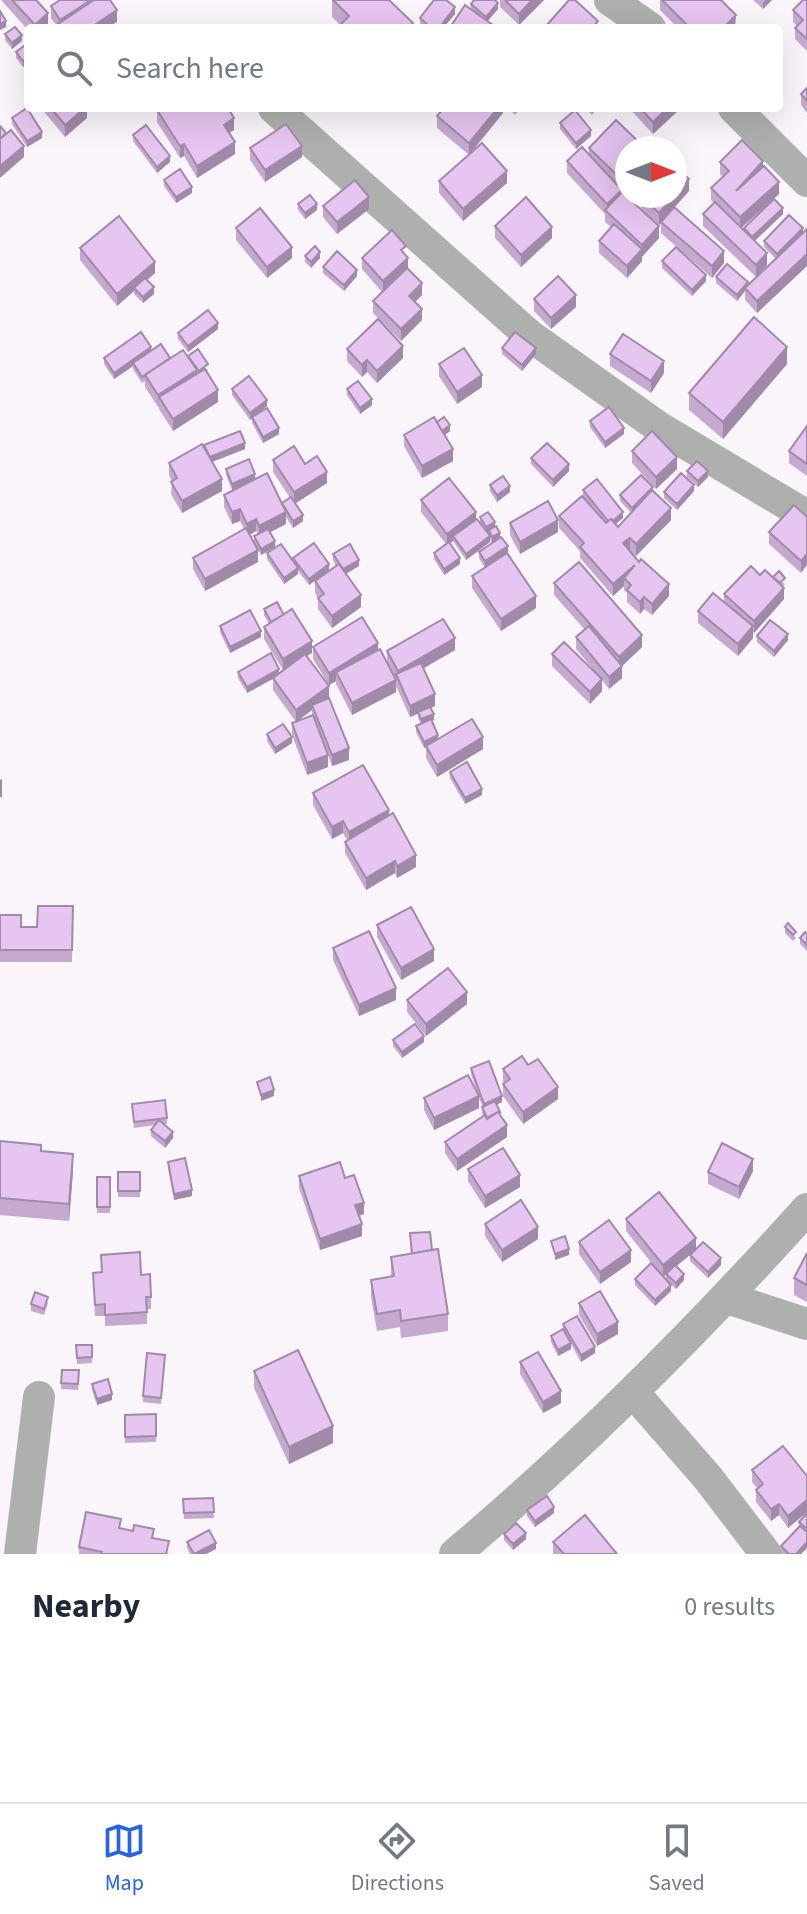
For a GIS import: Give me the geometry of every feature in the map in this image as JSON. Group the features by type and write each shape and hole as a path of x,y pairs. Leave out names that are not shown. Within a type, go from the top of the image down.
{"street":[{"path":"610,0 644,24"},
{"path":"278,112 529,335 660,428 807,516"},
{"path":"738,112 807,181"},
{"path":"455,1554 633,1392 727,1298 807,1209"},
{"path":"727,1298 807,1324"},
{"path":"633,1392 708,1478 766,1554"},
{"path":"20,1554 39,1397"}],"building":[{"path":"12,0 36,0 48,13 34,24"},
{"path":"60,0 91,0 60,20 51,6"},
{"path":"94,0 110,0 117,10 96,24 58,24"},
{"path":"333,0 389,0 413,23 341,24 349,16"},
{"path":"434,0 446,0 455,7 442,24 427,24 420,18"},
{"path":"474,0 495,0 498,3 486,17 471,4"},
{"path":"505,0 532,0 519,14"},
{"path":"569,0 575,0 598,21 595,24 548,24"},
{"path":"662,0 721,0 736,15 727,24 686,24"},
{"path":"807,0 807,39 795,28 803,20 793,10"},
{"path":"465,5 491,24 452,24"},
{"path":"15,27 22,35 12,43 5,34"},
{"path":"24,46 24,60 23,61 16,52"},
{"path":"24,110 30,112 42,132 27,141 12,118"},
{"path":"54,112 80,112 65,125"},
{"path":"158,112 230,112 234,118 224,125 235,142 197,166 184,144 180,146"},
{"path":"440,112 495,112 469,143 437,116"},
{"path":"577,112 591,130 576,143 560,123"},
{"path":"644,112 664,112 653,122"},
{"path":"616,120 633,136 615,136 615,173 589,148"},
{"path":"286,124 302,146 265,170 250,148"},
{"path":"146,125 170,156 157,167 133,135"},
{"path":"11,130 24,146 0,166 0,139"},
{"path":"742,140 763,161 736,191 764,166 779,182 740,217 711,188 729,171 720,162"},
{"path":"482,143 507,171 463,209 439,181"},
{"path":"582,147 615,182 615,197 607,204 567,161"},
{"path":"180,169 192,187 176,197 164,180"},
{"path":"355,180 369,197 337,222 323,206"},
{"path":"310,195 317,204 305,213 298,204"},
{"path":"526,197 552,227 521,255 495,226"},
{"path":"615,199 615,208 639,208 659,226 642,245 605,210"},
{"path":"774,199 783,208 752,237 744,228"},
{"path":"715,202 767,253 756,265 703,214"},
{"path":"260,208 292,247 267,267 236,228"},
{"path":"675,208 724,251 712,266 661,222"},
{"path":"789,215 803,228 777,254 764,241"},
{"path":"119,216 155,262 117,294 80,248"},
{"path":"614,224 642,249 627,266 599,241"},
{"path":"807,229 807,254 757,301 745,288"},
{"path":"392,230 406,246 401,250 408,258 383,281 362,258"},
{"path":"315,246 320,252 311,262 305,256"},
{"path":"676,247 706,275 692,290 662,261"},
{"path":"337,251 357,270 344,285 323,267"},
{"path":"727,264 748,282 737,295 716,277"},
{"path":"407,268 422,283 409,296 422,309 401,329 373,301"},
{"path":"558,276 576,295 551,318 534,299"},
{"path":"145,278 154,287 143,297 134,288"},
{"path":"208,310 218,323 188,346 178,333"},
{"path":"754,317 787,347 723,422 689,393"},
{"path":"378,319 403,346 377,371 367,360 362,365 347,349"},
{"path":"141,332 151,347 114,373 104,358"},
{"path":"515,332 536,348 522,365 502,348"},
{"path":"623,334 664,361 651,381 610,354"},
{"path":"161,344 170,358 142,377 133,363"},
{"path":"464,348 482,375 457,392 439,364"},
{"path":"198,349 208,364 199,371 188,356"},
{"path":"183,350 197,370 158,395 145,375"},
{"path":"205,369 218,390 173,419 159,397"},
{"path":"249,376 267,400 250,413 232,389"},
{"path":"358,381 372,399 360,408 347,389"},
{"path":"609,407 624,428 605,442 590,421"},
{"path":"267,408 279,428 263,437 252,417"},
{"path":"434,417 453,449 422,466 404,435"},
{"path":"444,417 450,425 442,431 437,422"},
{"path":"807,426 807,464 789,451"},
{"path":"240,431 245,443 210,457 204,445"},
{"path":"652,431 677,457 656,477 632,451"},
{"path":"547,443 569,464 553,480 531,458"},
{"path":"202,444 222,479 182,501 171,482 177,478 169,463"},
{"path":"294,446 305,464 317,456 327,472 294,492 273,460"},
{"path":"249,459 255,474 232,484 226,469"},
{"path":"697,461 708,471 698,481 687,471"},
{"path":"267,473 286,512 259,526 256,519 247,524 240,509 232,512 224,495"},
{"path":"681,473 694,485 677,504 664,492"},
{"path":"641,475 653,487 632,508 620,495"},
{"path":"503,476 510,486 497,495 490,485"},
{"path":"449,478 476,512 447,534 421,500"},
{"path":"597,479 623,512 613,521 608,521 583,490"},
{"path":"652,490 671,508 636,544 630,538 623,543 639,562 641,559 669,584 652,604 644,597 640,602 627,590 631,585 624,578 635,565 613,584 580,547 584,543 559,516 582,496 606,523 611,519 618,527"},
{"path":"291,497 303,515 293,521 282,503"},
{"path":"548,501 558,520 520,542 510,523"},
{"path":"794,505 807,517 807,554 801,561 769,532"},
{"path":"488,512 495,522 486,527 480,517"},
{"path":"477,519 490,536 466,554 453,536"},
{"path":"496,526 500,533 492,537 489,530"},
{"path":"246,528 258,550 205,579 193,558"},
{"path":"268,529 275,541 261,549 254,536"},
{"path":"501,537 508,546 485,561 479,552"},
{"path":"449,542 460,558 444,569 434,553"},
{"path":"314,543 329,564 309,579 293,558"},
{"path":"281,544 298,568 284,578 267,553"},
{"path":"350,544 359,560 343,569 333,554"},
{"path":"507,553 536,596 501,619 472,576"},
{"path":"579,562 642,635 619,657 554,583"},
{"path":"339,564 361,595 332,616 318,598 324,594 315,581"},
{"path":"751,566 760,575 765,570 784,588 754,621 724,594"},
{"path":"779,571 785,578 780,583 773,577"},
{"path":"713,593 753,626 738,644 698,611"},
{"path":"277,602 284,615 271,622 264,609"},
{"path":"292,609 312,641 283,659 264,627"},
{"path":"250,610 261,631 230,647 220,626"},
{"path":"362,617 378,643 329,673 313,647"},
{"path":"443,619 455,638 398,671 387,651"},
{"path":"770,620 788,634 774,651 757,636"},
{"path":"589,626 622,666 609,677 576,637"},
{"path":"564,642 602,679 590,692 552,654"},
{"path":"380,649 396,680 352,703 336,672"},
{"path":"271,653 279,669 247,687 238,672"},
{"path":"305,654 329,686 296,710 273,678"},
{"path":"421,663 435,694 410,706 396,674"},
{"path":"329,698 349,748 332,755 312,705"},
{"path":"430,707 434,714 421,719 418,712"},
{"path":"313,715 328,755 307,763 292,723"},
{"path":"431,719 438,735 424,742 416,726"},
{"path":"472,719 483,737 437,765 426,746"},
{"path":"283,724 292,737 275,748 267,734"},
{"path":"467,762 482,789 465,798 450,772"},
{"path":"363,765 389,810 349,832 343,821 332,827 313,793"},
{"path":"393,813 416,855 397,866 395,861 366,878 345,842"},
{"path":"38,906 73,906 72,950 0,950 0,915 21,915 21,927 37,927"},
{"path":"411,907 434,949 401,968 377,925"},
{"path":"788,923 796,932 793,935 785,927"},
{"path":"369,931 396,988 359,1005 333,948"},
{"path":"805,932 807,934 807,945 800,938"},
{"path":"448,968 467,992 426,1024 407,1000"},
{"path":"415,1024 424,1036 402,1052 393,1040"},
{"path":"522,1056 528,1065 538,1059 558,1087 523,1112 503,1084 510,1079 503,1069"},
{"path":"489,1061 502,1096 484,1104 471,1068"},
{"path":"468,1075 479,1096 434,1118 424,1098"},
{"path":"270,1077 274,1090 261,1095 257,1082"},
{"path":"165,1100 167,1118 134,1122 132,1104"},
{"path":"495,1101 500,1112 487,1118 482,1107"},
{"path":"498,1112 507,1125 457,1159 445,1142 485,1115 487,1119"},
{"path":"159,1120 173,1132 165,1141 151,1130"},
{"path":"0,1141 41,1145 41,1151 73,1154 69,1204 0,1198"},
{"path":"722,1143 753,1159 739,1187 708,1172"},
{"path":"503,1148 520,1175 485,1196 468,1169"},
{"path":"185,1158 192,1190 174,1194 168,1162"},
{"path":"340,1162 345,1178 354,1175 364,1203 355,1205 362,1224 320,1239 299,1176"},
{"path":"118,1172 140,1172 140,1191 118,1191"},
{"path":"97,1177 110,1177 110,1207 97,1207"},
{"path":"659,1192 696,1238 663,1265 626,1219"},
{"path":"521,1200 538,1227 502,1250 485,1224"},
{"path":"609,1220 631,1250 600,1272 579,1242"},
{"path":"430,1232 432,1250 412,1254 410,1233"},
{"path":"565,1236 569,1249 555,1254 551,1241"},
{"path":"703,1242 721,1258 708,1272 690,1255"},
{"path":"438,1249 448,1314 401,1321 400,1310 377,1314 371,1280 394,1276 391,1257"},
{"path":"140,1252 141,1275 150,1274 151,1297 146,1297 147,1312 105,1315 105,1304 95,1305 93,1273 102,1272 101,1255"},
{"path":"807,1253 807,1285 794,1278"},
{"path":"651,1263 671,1285 655,1300 635,1279"},
{"path":"675,1265 684,1274 676,1283 666,1274"},
{"path":"600,1291 618,1322 597,1334 579,1303"},
{"path":"35,1292 48,1297 44,1309 31,1304"},
{"path":"577,1316 595,1347 581,1355 563,1324"},
{"path":"563,1329 571,1343 558,1350 551,1336"},
{"path":"76,1345 92,1345 92,1357 77,1358"},
{"path":"298,1350 333,1426 289,1447 254,1371"},
{"path":"538,1352 561,1391 543,1402 520,1362"},
{"path":"147,1353 165,1355 161,1398 143,1396"},
{"path":"62,1370 79,1370 78,1384 61,1383"},
{"path":"108,1379 112,1394 97,1399 92,1384"},
{"path":"156,1414 156,1436 125,1437 125,1415"},
{"path":"783,1446 807,1476 807,1500 788,1516 779,1504 771,1509 756,1490 763,1484 752,1470"},
{"path":"547,1496 554,1507 535,1521 527,1510"},
{"path":"213,1498 214,1512 184,1513 183,1499"},
{"path":"86,1512 121,1519 119,1528 133,1531 134,1525 154,1529 152,1538 169,1541 166,1554 101,1554 79,1547"},
{"path":"807,1513 807,1529 799,1522"},
{"path":"585,1515 617,1554 564,1554 553,1542"},
{"path":"516,1523 526,1533 513,1544 504,1534"},
{"path":"800,1526 807,1532 807,1542 796,1554 789,1554 781,1546"},
{"path":"209,1530 216,1543 194,1554 187,1542"}]}
